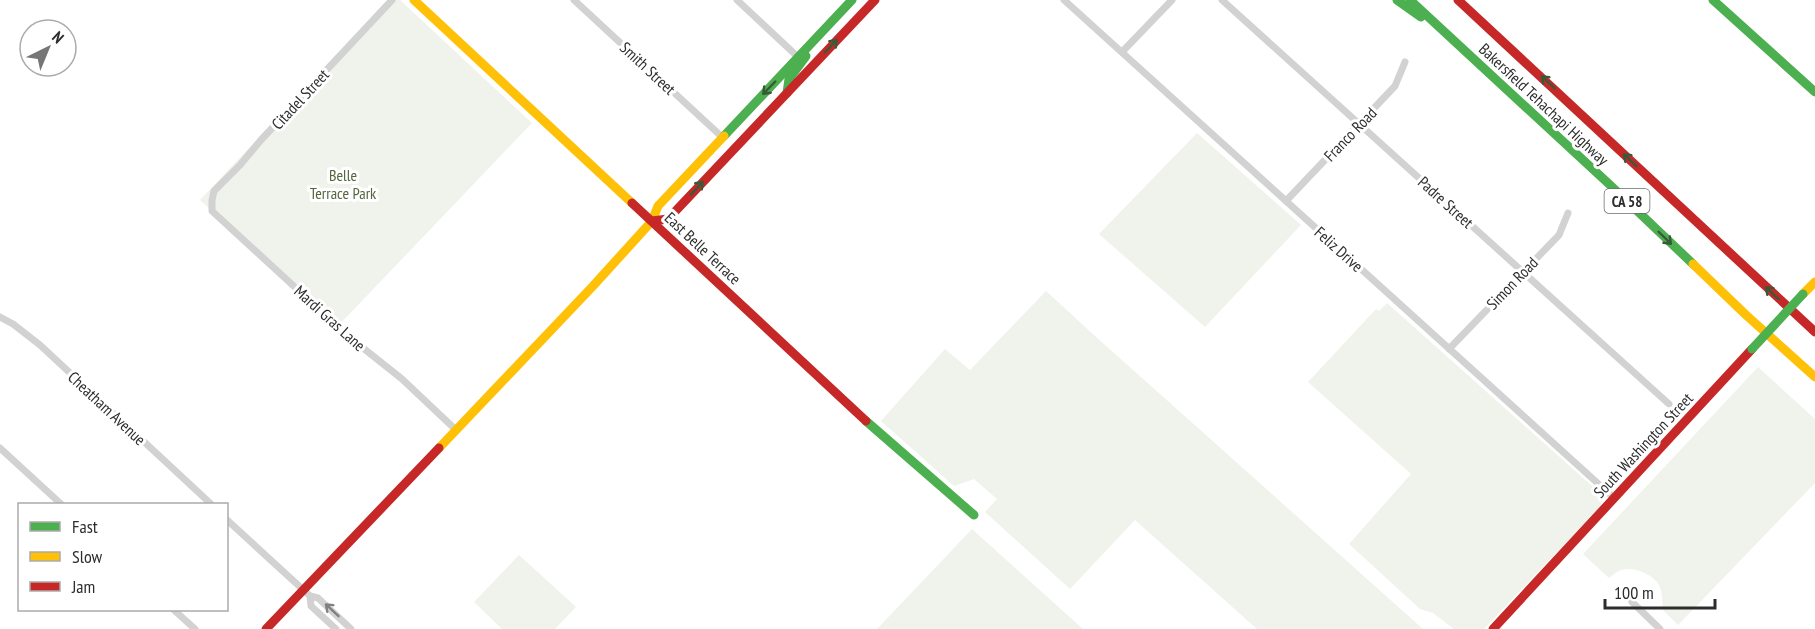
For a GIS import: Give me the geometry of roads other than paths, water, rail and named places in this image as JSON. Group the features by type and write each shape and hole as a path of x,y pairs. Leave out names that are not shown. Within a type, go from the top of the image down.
{"main road":[{"name":"East Belle Terrace","path":"414,0 857,413 974,515"},
{"path":"266,629 306,593 593,286 652,220 657,206 852,0"},
{"path":"652,220 668,219 875,0"},
{"path":"1397,0 1438,26"},
{"name":"Bakersfield Tehachapi Highway","path":"1410,0 1815,377"},
{"path":"1713,0 1815,92"},
{"name":"Bakersfield Tehachapi Highway","path":"1460,2 1815,332"},
{"path":"787,93 789,79 826,27"},
{"name":"South Washington Street","path":"1493,629 1815,282"}],"street":[{"name":"Citadel Street","path":"212,200 214,191 221,183 392,0"},
{"name":"Smith Street","path":"574,0 722,137"},
{"path":"737,0 798,57"},
{"name":"Feliz Drive","path":"1064,0 1614,498"},
{"path":"1122,52 1172,0"},
{"name":"Padre Street","path":"1222,0 1669,404"},
{"name":"Franco Road","path":"1286,201 1395,86 1405,62"},
{"name":"Mardi Gras Lane","path":"212,200 212,211 348,336 402,379 456,430"},
{"name":"Simon Road","path":"1449,349 1559,235 1568,213"},
{"name":"Cheatham Avenue","path":"0,317 40,345 210,503"},
{"path":"0,448 60,503"},
{"path":"228,521 306,593 318,598 351,629"},
{"path":"306,593 311,606 336,629"},
{"path":"1632,602 1660,629"},
{"path":"176,611 195,629"}],"park label":[{"name":"Belle Terrace Park","path":"343,184"}]}
